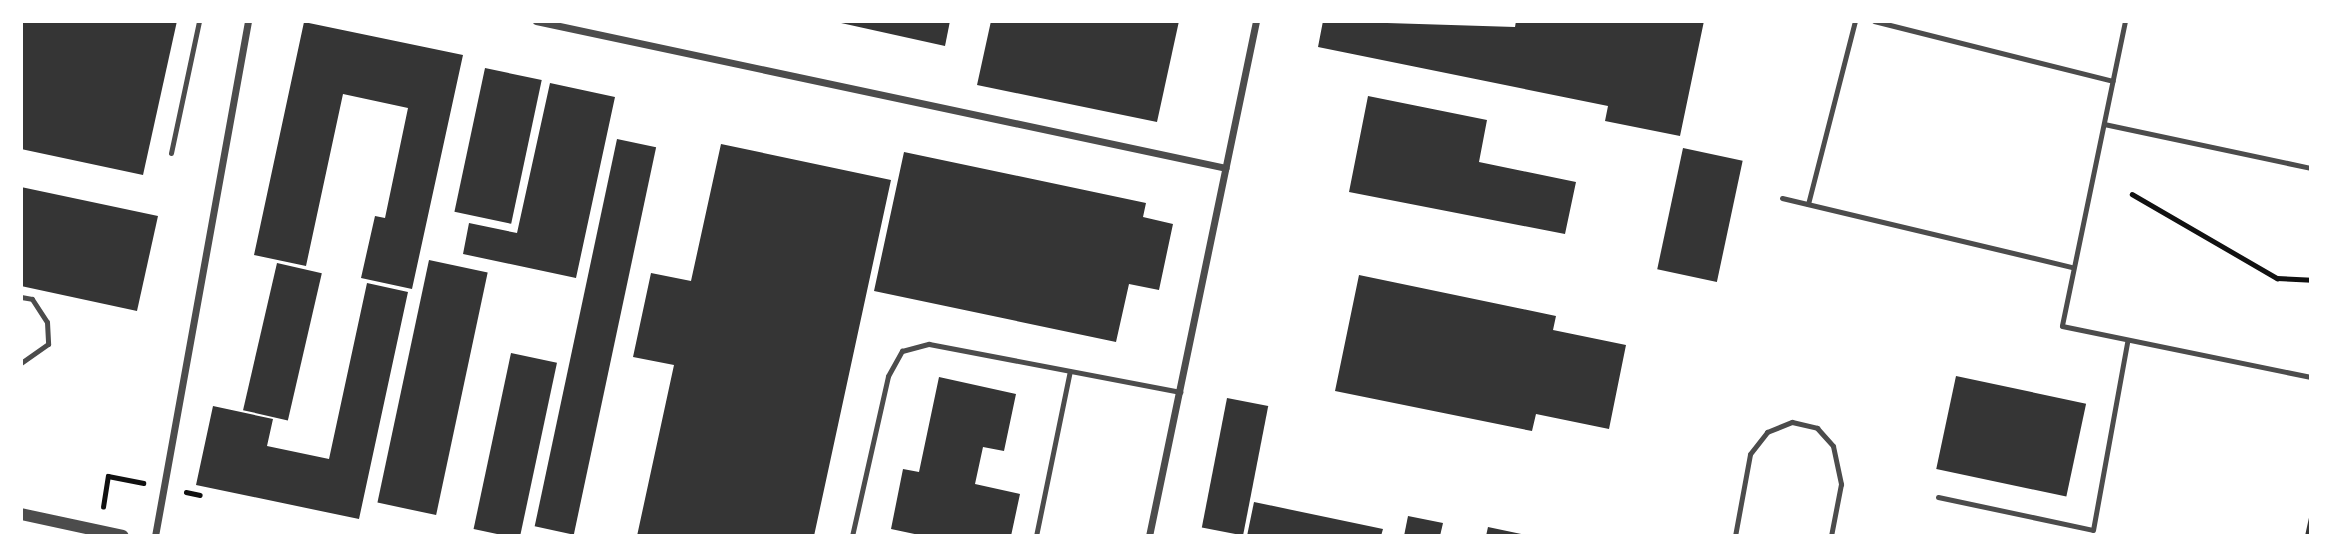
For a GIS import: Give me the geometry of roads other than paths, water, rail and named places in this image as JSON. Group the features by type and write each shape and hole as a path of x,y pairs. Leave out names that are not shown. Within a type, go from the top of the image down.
{"street":[{"path":"155,536 248,21"},
{"path":"536,21 1226,168"},
{"path":"1149,536 1256,21"},
{"path":"21,514 122,536"}],"lane":[{"path":"171,153 199,21"},
{"path":"1808,204 1855,21"},
{"path":"1874,21 2113,81"},
{"path":"2125,21 2072,267 2062,326 2127,342 2311,377"},
{"path":"2104,124 2311,168"},
{"path":"1782,198 2072,267"},
{"path":"21,297 32,299 47,322 48,344 32,362 21,363"},
{"path":"1938,497 2093,530 2127,342"},
{"path":"852,536 888,376 902,351 929,344 1180,392"},
{"path":"1036,536 1070,371"},
{"path":"1735,536 1750,454 1767,432 1792,422 1817,428 1833,446 1841,484 1831,536"}]}
